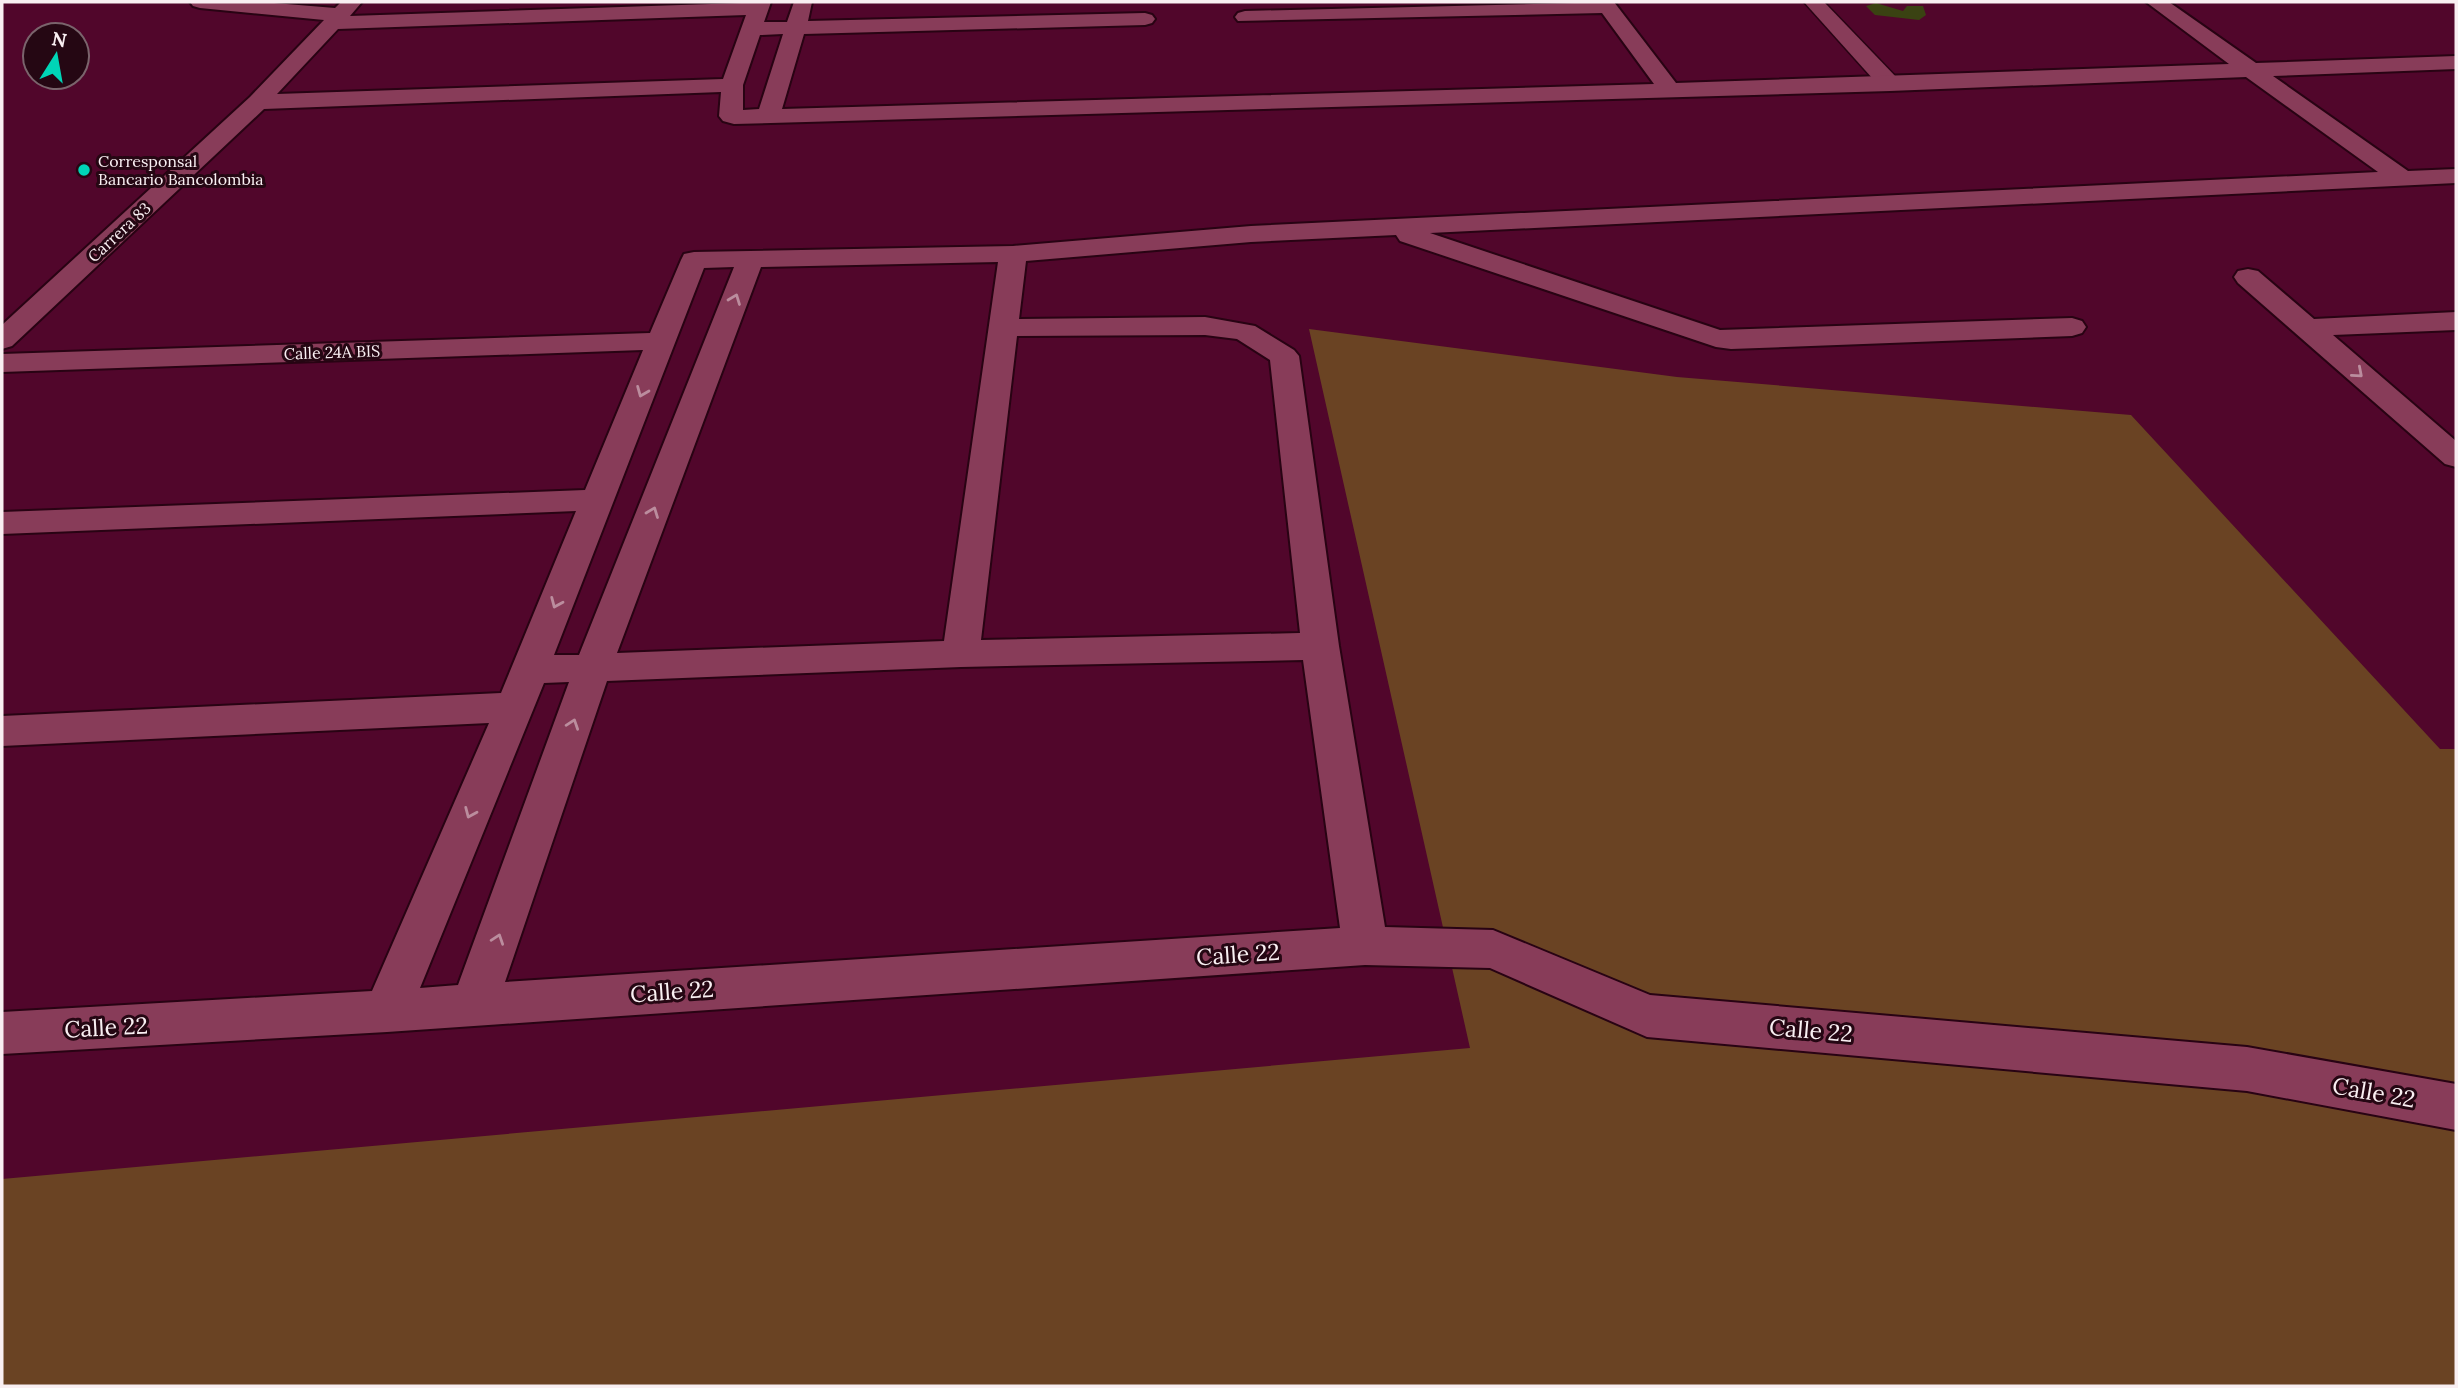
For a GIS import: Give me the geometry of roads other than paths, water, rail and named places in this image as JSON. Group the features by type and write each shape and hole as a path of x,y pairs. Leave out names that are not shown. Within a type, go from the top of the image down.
{"street":[{"path":"200,2 341,13 760,5 732,85 732,116 1890,83 2456,62"},
{"path":"768,116 804,2"},
{"path":"2156,2 2246,69 2402,178"},
{"path":"1245,17 1606,4 1669,89"},
{"name":"Carrera 83","path":"2,340 258,102 341,13"},
{"path":"751,29 1145,19"},
{"path":"258,102 732,85"},
{"path":"387,1011 514,708 694,260 1013,254 1251,234 2456,176"},
{"path":"1388,227 1716,338 1731,340 2072,327"},
{"path":"961,654 1013,254"},
{"path":"475,1003 593,667 751,258"},
{"path":"2248,277 2456,457"},
{"path":"2307,328 2456,321"},
{"path":"1004,328 1205,326 1245,332 1284,356 1320,646 1365,946"},
{"name":"Calle 24A BIS","path":"2,363 662,341"},
{"path":"2,523 599,500"},
{"path":"528,670 961,654 1320,646"},
{"path":"2,731 514,708"},
{"name":"Calle 22","path":"2,1033 387,1011 475,1003 1365,946 1493,949 1647,1016 2247,1069 2456,1107"}],"lane":[{"path":"1814,2 1890,83"}],"place":[{"name":"Corresponsal Bancario Bancolombia","path":"84,170"}]}
